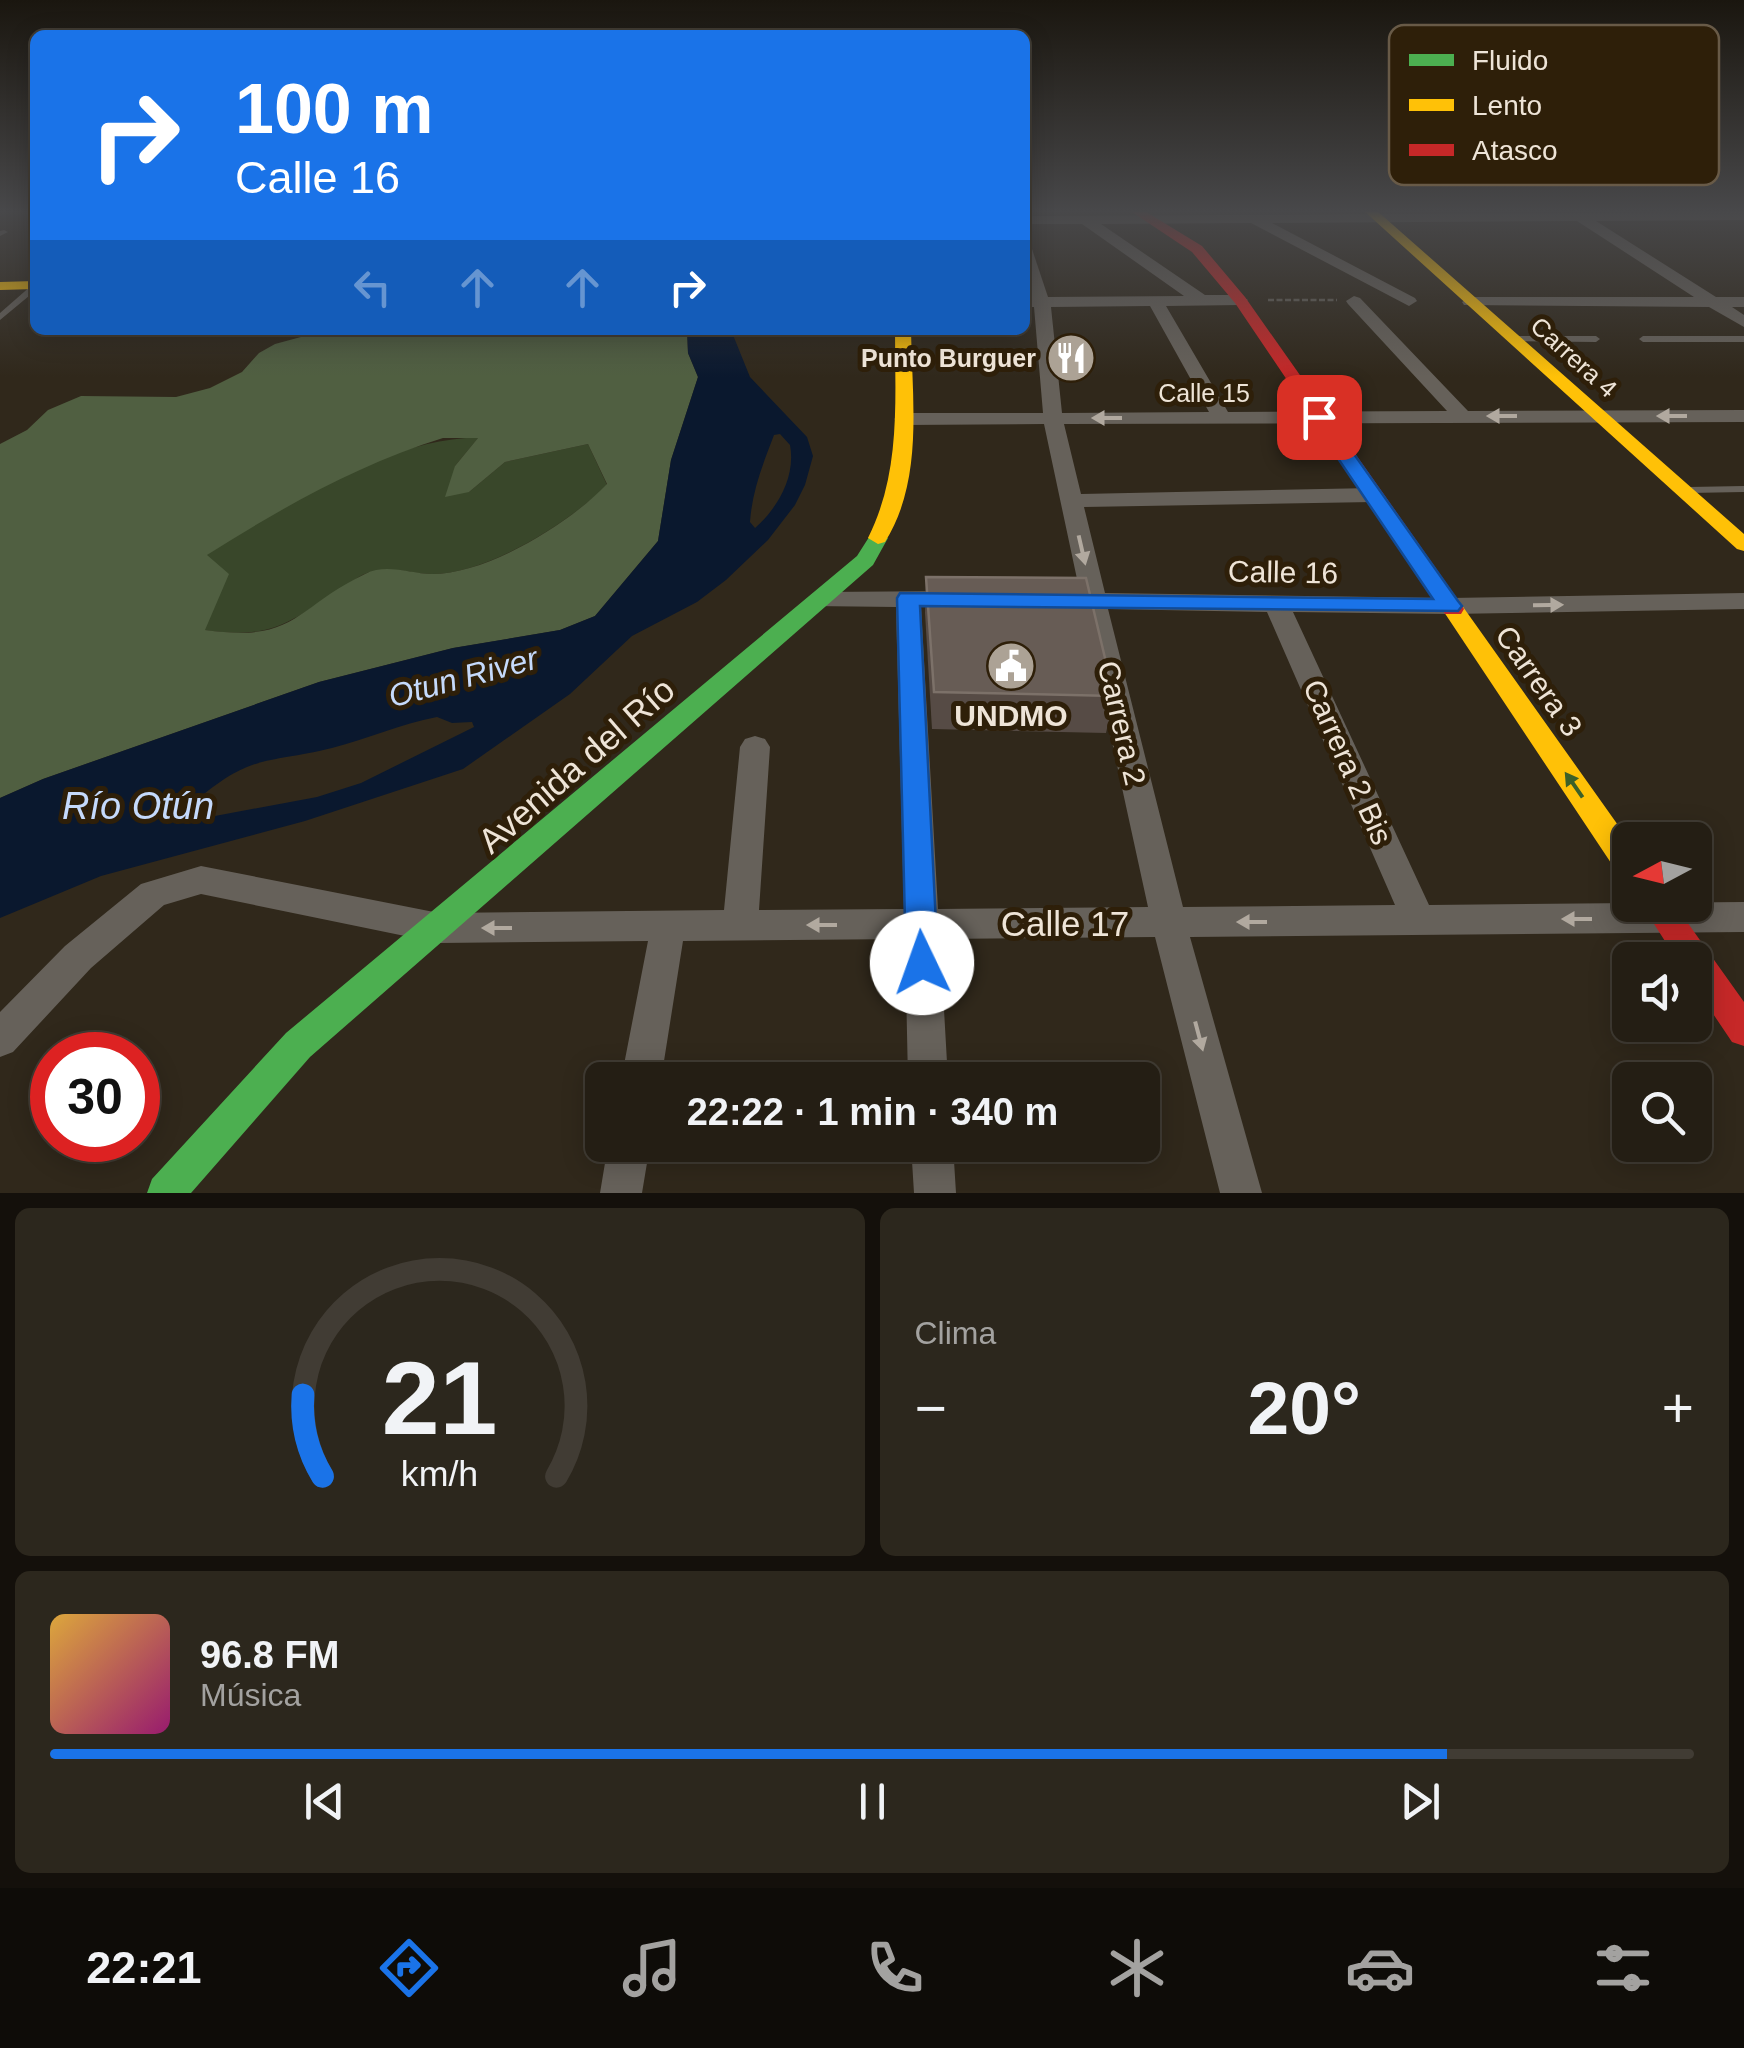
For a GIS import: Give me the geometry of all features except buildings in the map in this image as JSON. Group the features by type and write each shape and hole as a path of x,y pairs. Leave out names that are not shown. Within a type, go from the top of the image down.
{"main road":[{"name":"Carrera 3","path":"1211,266 1240,300 1612,840"},
{"name":"Carrera 4","path":"1430,266 1744,544"},
{"path":"0,286 30,282"},
{"name":"Avenida del Río","path":"166,1193 298,1045 865,560 893,514 901,472 903,335"},
{"path":"1669,922 1744,1030"}],"street":[{"path":"1152,266 1201,300"},
{"path":"1342,266 1408,301"},
{"path":"1655,266 1744,322"},
{"path":"1034,302 1240,300"},
{"path":"1155,301 1222,418"},
{"path":"1354,301 1462,416"},
{"name":"Carrera 2","path":"1034,302 1052,418 1094,602 1169,922 1241,1193"},
{"path":"1470,302 1744,302"},
{"name":"Calle 15","path":"904,419 1744,416"},
{"path":"1071,501 1374,495"},
{"path":"908,598 927,1062"},
{"path":"821,600 985,600"},
{"name":"Calle 16","path":"1062,601 1450,606 1744,601"},
{"name":"Carrera 2 Bis","path":"1278,604 1419,920"},
{"path":"740,926 754,746"},
{"name":"Calle 17","path":"0,1039 78,957 153,894 201,880 439,928 1419,920 1612,914"},
{"name":"Calle 17","path":"1712,916 1744,918"},
{"path":"644,1062 668,926"},
{"path":"621,1193 626,1162"},
{"path":"933,1162 934,1193"}],"lane":[{"path":"0,317 30,286"},
{"path":"1512,339 1596,338"},
{"path":"1643,339 1744,339"},
{"path":"1682,490 1744,490"}],"green space":[{"path":"308,335 687,335 688,353 698,377 671,460 658,541 595,616 560,630 453,648 319,682 43,779 0,798 0,444 27,430 48,410 81,396 176,397 210,388 242,372 259,353","holes":["443,438 478,438 455,466 445,497 469,492 505,462 588,444 607,484 550,530 478,565 432,574 373,571 277,627 259,632 205,630 229,574 207,555 292,504 381,461"]},
{"path":"479,437 455,466 469,492 505,462 588,444 607,485 550,529 478,565 432,574 371,572 276,627 246,632 204,630 213,608 206,555 302,496 371,462 442,441"}],"water":[{"name":"Río Otún","path":"687,335 733,335 750,377 807,437 813,456 795,505 768,540 726,580 697,602 632,636 570,694 463,769 305,821 101,876 0,918 0,798 43,779 319,682 453,648 560,630 595,616 658,541 671,460 698,377 688,353","holes":["780,434 790,445 788,480 778,501 755,528 750,522 756,488 774,435","437,717 452,723 472,722 474,727 361,783 317,797 199,819 197,800 247,767 332,748"]}],"traffic: fast":[{"path":"166,1193 298,1045 865,560 878,538"}],"traffic: slow":[{"path":"1431,266 1744,545"},
{"path":"0,286 30,285"},
{"path":"878,538 897,490 901,464 903,335"},
{"path":"1453,609 1612,840"}],"traffic: jam":[{"path":"1211,266 1240,300 1453,609"},
{"path":"1669,922 1744,1030"}],"place":[{"name":"Punto Burguer","path":"1071,358"},
{"name":"UNDMO","path":"1011,666"}],"route":[{"path":"922,963 908,598 1450,606 1319,417"}],"water label":[{"name":"Otun River","path":"463,677"}]}
